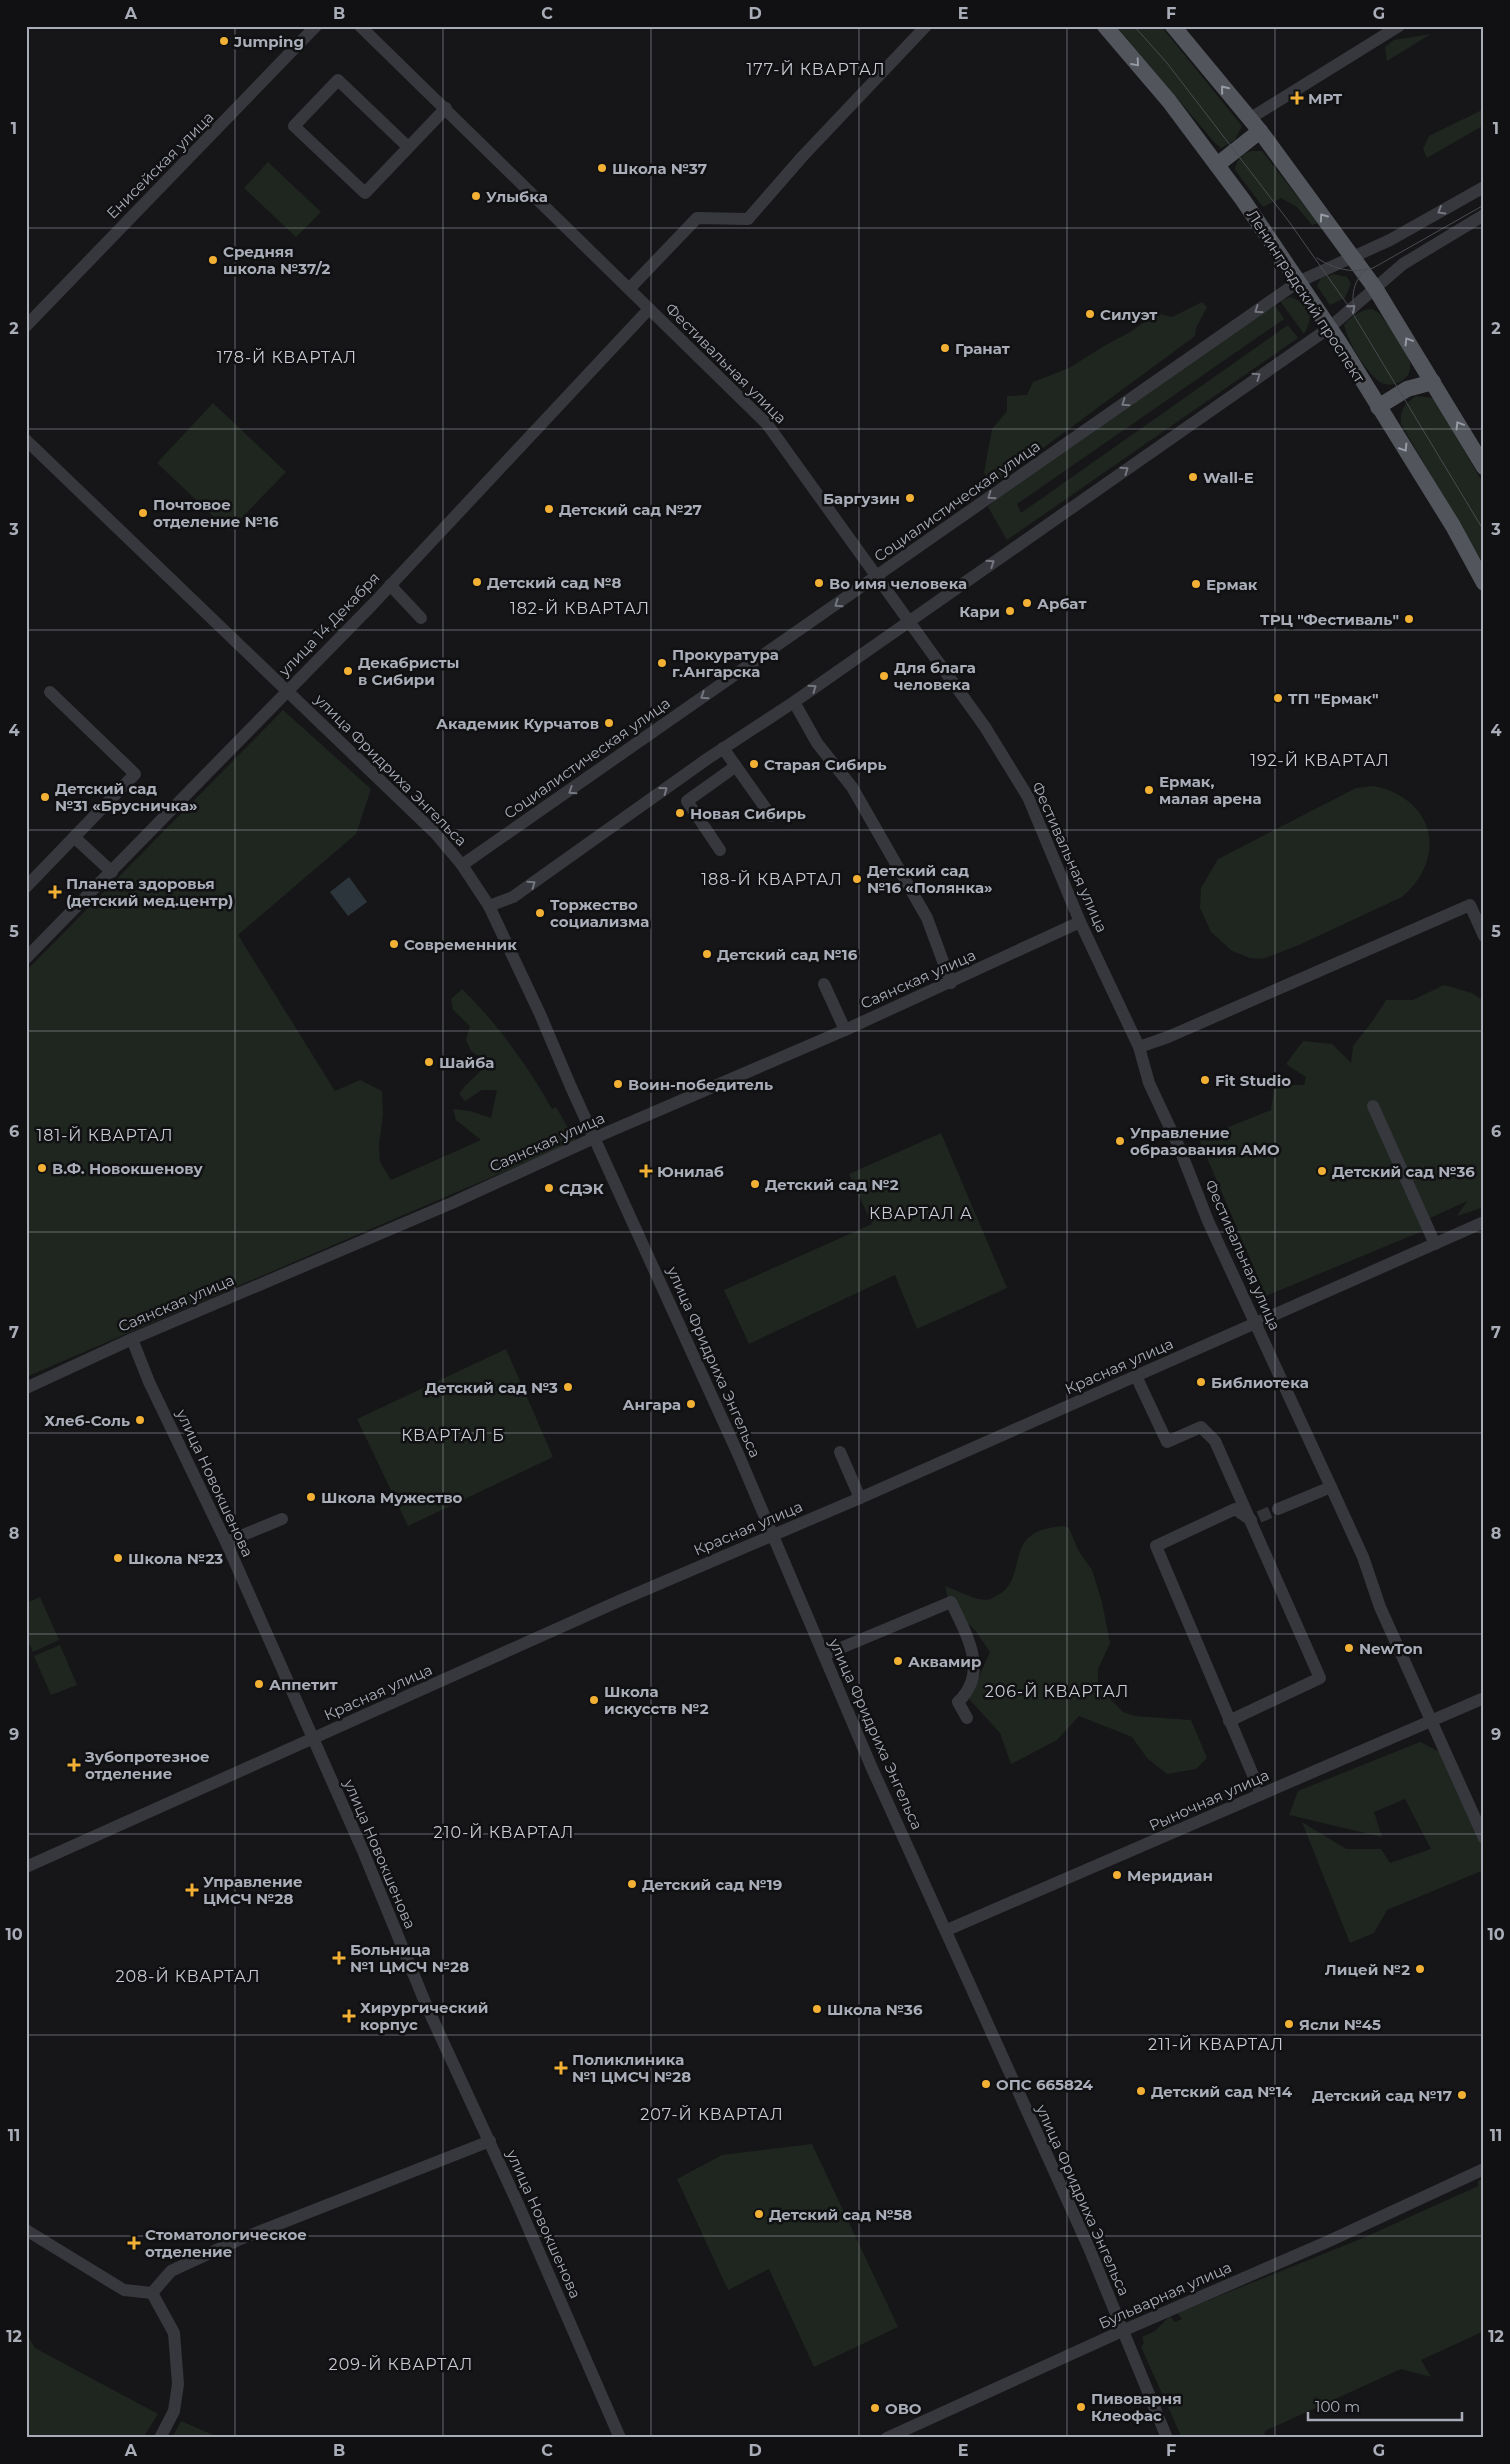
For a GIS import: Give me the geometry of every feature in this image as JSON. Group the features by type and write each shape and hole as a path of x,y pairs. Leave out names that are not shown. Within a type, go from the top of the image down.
{"main road":[{"name":"Ленинградский проспект","path":"1105,26 1168,101 1217,166 1298,282 1329,328 1453,526 1484,583"},
{"path":"1172,26 1254,125 1375,288 1484,467"},
{"path":"1217,166 1254,125"},
{"path":"1378,407 1407,390 1433,382"}],"street":[{"name":"Енисейская улица","path":"26,326 316,26"},
{"name":"Фестивальная улица","path":"360,26 446,108 767,424 985,727 1028,797 1080,922 1139,1047 1150,1083 1179,1147 1208,1221 1257,1322 1363,1558 1380,1607 1484,1838"},
{"path":"630,288 697,218 748,219 802,156 926,26"},
{"path":"1254,125 1399,26"},
{"path":"408,147 338,80 294,126 365,193 446,108"},
{"name":"Социалистическая улица","path":"462,865 1298,282 1390,240 1484,187"},
{"path":"489,906 513,897 723,748 794,702 1329,328 1403,264 1484,215"},
{"name":"улица 14 Декабря","path":"26,958 390,585 649,308"},
{"name":"улица Фридриха Энгельса","path":"26,440 436,834 462,865 489,906 540,1014 773,1535 871,1766 946,1930 1033,2129 1089,2248 1167,2438"},
{"path":"390,585 422,618"},
{"path":"26,887 136,774 50,692"},
{"path":"794,702 817,743 852,787 927,918 952,982"},
{"path":"723,748 772,816"},
{"path":"720,850 687,801 736,766"},
{"path":"74,837 112,872"},
{"path":"1139,1047 1168,1037 1470,905 1484,936"},
{"name":"Саянская улица","path":"26,1388 132,1338 452,1203 594,1138 845,1030 1080,922"},
{"path":"824,984 845,1030"},
{"path":"1373,1106 1435,1244"},
{"name":"Красная улица","path":"26,1867 1484,1222"},
{"name":"улица Новокшенова","path":"132,1338 149,1382 226,1542 363,1851 426,2007 490,2141 620,2438"},
{"path":"1136,1376 1167,1442 1201,1428 1215,1441 1255,1518 1320,1678 1229,1721"},
{"path":"840,1452 860,1498"},
{"path":"1278,1509 1331,1487"},
{"path":"1255,1518 1235,1509 1156,1546 1261,1794"},
{"path":"226,1542 282,1519"},
{"path":"824,1655 951,1602 974,1655 973,1672 967,1693 958,1702 966,1718"},
{"name":"Рыночная улица","path":"946,1930 1153,1843 1261,1794 1484,1698"},
{"path":"152,2293 171,2271 238,2240 490,2141"},
{"name":"Бульварная улица","path":"887,2438 1122,2331 1329,2242 1484,2169"},
{"path":"26,2230 124,2290 152,2293"},
{"path":"152,2293 174,2333 178,2384 174,2411 160,2438"}],"shaded area":[{"path":"1116,26 1161,26 1242,126 1235,140 1221,148 1215,143"},
{"path":"1431,34 1387,61 1385,47 1394,40"},
{"path":"1484,109 1484,125 1427,158 1423,149 1429,136"},
{"path":"1251,151 1262,151 1318,223 1312,225 1297,207 1281,198 1263,207 1235,170 1240,158"},
{"path":"268,162 321,212 296,237 244,188"},
{"path":"1334,274 1347,277 1351,284 1345,298 1330,305 1317,286 1321,278"},
{"path":"1290,297 1302,303 1309,311 1309,321 1304,334 1280,301"},
{"path":"1202,302 1207,307 1196,328 1195,336 993,485 984,473 992,429 1007,411 1007,396 1027,395 1033,382 1069,368 1132,331 1156,313 1172,317"},
{"path":"1274,304 1284,319 1017,504 1021,513 1288,325 1298,338 1007,540 988,507 1003,492"},
{"path":"1372,309 1379,313 1401,342 1410,362 1408,374 1404,379 1393,384 1381,383 1366,367 1349,339 1344,325 1356,314"},
{"path":"1416,396 1434,398 1484,485 1484,565 1401,424 1401,414 1404,407"},
{"path":"213,403 286,472 229,531 157,463"},
{"path":"283,710 371,789 356,834 238,935 335,1091 360,1080 382,1091 383,1114 379,1145 380,1162 391,1180 481,1140 456,1120 453,1109 470,1111 491,1118 497,1090 482,1090 465,1101 459,1094 488,1063 471,1051 466,1040 470,1026 453,1010 451,999 462,989 511,1046 533,1077 552,1109 556,1107 576,1141 26,1377 26,971"},
{"path":"1374,786 1395,793 1411,803 1422,816 1428,831 1429,848 1426,865 1417,881 1402,897 1299,945 1263,959 1250,958 1232,951 1211,932 1200,908 1201,888 1218,859 1356,788"},
{"path":"349,877 367,902 348,916 330,892"},
{"path":"1444,985 1472,993 1484,1001 1484,1207 1457,1216 1467,1201 1422,1222 1425,1230 1266,1296 1199,1139 1271,1110 1274,1089 1281,1085 1304,1085 1306,1077 1286,1064 1303,1041 1332,1044 1351,1063 1353,1046 1386,1000 1413,1000"},
{"path":"941,1133 1007,1288 917,1329 895,1275 749,1344 724,1290 872,1224 849,1174"},
{"path":"506,1349 553,1457 408,1526 357,1419"},
{"path":"1063,1526 1069,1528 1078,1550 1092,1570 1102,1602 1110,1643 1098,1669 1098,1687 1123,1712 1135,1716 1191,1720 1207,1758 1196,1769 1167,1774 1147,1758 1132,1737 1079,1716 1057,1740 1011,1764 1000,1733 969,1699 990,1652 975,1630 950,1608 945,1586 976,1598 991,1599 1006,1589 1011,1582 1020,1553 1027,1539 1039,1531"},
{"path":"40,1597 59,1640 33,1652 26,1637 26,1603"},
{"path":"60,1645 77,1685 51,1695 34,1656"},
{"path":"1420,1742 1442,1753 1484,1840 1484,1870 1387,1910 1374,1933 1350,1943 1302,1822 1346,1849 1381,1849 1390,1863 1431,1849 1405,1799 1374,1812 1382,1837 1289,1815 1298,1791"},
{"path":"812,2144 898,2327 814,2367 769,2269 728,2290 677,2179 722,2155"},
{"path":"1484,2178 1484,2331 1421,2360 1431,2377 1401,2369 1265,2431 1264,2438 1182,2438 1141,2347 1144,2343 1142,2337 1155,2331 1170,2316 1175,2322 1182,2319 1177,2313 1363,2238 1478,2186 1478,2181"},
{"path":"26,2333 35,2348 158,2414 143,2438 26,2438"},
{"path":"181,2421 220,2438 172,2438"}],"tunnel":[{"path":"1259,1517 1278,1509"}],"tram line":[{"path":"1134,26 1167,63 1290,223 1347,304 1484,531"},
{"path":"1317,258 1337,268 1358,271 1373,268 1484,205"},
{"path":"1355,313 1354,288 1367,268"}],"place":[{"name":"Jumping","path":"224,41"},
{"name":"МРТ","path":"1297,98"},
{"name":"Школа №37","path":"602,168"},
{"name":"Улыбка","path":"476,196"},
{"name":"Средняя школа №37/2","path":"213,260"},
{"name":"Силуэт","path":"1090,314"},
{"name":"Гранат","path":"945,348"},
{"name":"Wall-E","path":"1193,477"},
{"name":"Баргузин","path":"910,498"},
{"name":"Детский сад №27","path":"549,509"},
{"name":"Почтовое отделение №16","path":"143,513"},
{"name":"Детский сад №8","path":"477,582"},
{"name":"Во имя человека","path":"819,583"},
{"name":"Ермак","path":"1196,584"},
{"name":"Арбат","path":"1027,603"},
{"name":"Кари","path":"1010,611"},
{"name":"ТРЦ \"Фестиваль\"","path":"1409,619"},
{"name":"Прокуратура г.Ангарска","path":"662,663"},
{"name":"Декабристы в Сибири","path":"348,671"},
{"name":"Для блага человека","path":"884,676"},
{"name":"ТП \"Ермак\"","path":"1278,698"},
{"name":"Академик Курчатов","path":"609,723"},
{"name":"Старая Сибирь","path":"754,764"},
{"name":"Ермак, малая арена","path":"1149,790"},
{"name":"Детский сад №31 «Брусничка»","path":"45,797"},
{"name":"Новая Сибирь","path":"680,813"},
{"name":"Детский сад №16 «Полянка»","path":"857,879"},
{"name":"Планета здоровья (детский мед.центр)","path":"55,892"},
{"name":"Торжество социализма","path":"540,913"},
{"name":"Современник","path":"394,944"},
{"name":"Детский сад №16","path":"707,954"},
{"name":"Шайба","path":"429,1062"},
{"name":"Fit Studio","path":"1205,1080"},
{"name":"Воин-победитель","path":"618,1084"},
{"name":"Управление образования АМО","path":"1120,1141"},
{"name":"В.Ф. Новокшенову","path":"42,1168"},
{"name":"Юнилаб","path":"646,1171"},
{"name":"Детский сад №36","path":"1322,1171"},
{"name":"Детский сад №2","path":"755,1184"},
{"name":"СДЭК","path":"549,1188"},
{"name":"Библиотека","path":"1201,1382"},
{"name":"Детский сад №3","path":"568,1387"},
{"name":"Ангара","path":"691,1404"},
{"name":"Хлеб-Соль","path":"140,1420"},
{"name":"Школа Мужество","path":"311,1497"},
{"name":"Школа №23","path":"118,1558"},
{"name":"NewTon","path":"1349,1648"},
{"name":"Аквамир","path":"898,1661"},
{"name":"Аппетит","path":"259,1684"},
{"name":"Школа искусств №2","path":"594,1700"},
{"name":"Зубопротезное отделение","path":"74,1765"},
{"name":"Меридиан","path":"1117,1875"},
{"name":"Детский сад №19","path":"632,1884"},
{"name":"Управление ЦМСЧ №28","path":"192,1890"},
{"name":"Больница №1 ЦМСЧ №28","path":"339,1958"},
{"name":"Лицей №2","path":"1420,1969"},
{"name":"Школа №36","path":"817,2009"},
{"name":"Хирургический корпус","path":"349,2016"},
{"name":"Ясли №45","path":"1289,2024"},
{"name":"Поликлиника №1 ЦМСЧ №28","path":"561,2068"},
{"name":"ОПС 665824","path":"986,2084"},
{"name":"Детский сад №14","path":"1141,2091"},
{"name":"Детский сад №17","path":"1462,2095"},
{"name":"Детский сад №58","path":"759,2214"},
{"name":"Стоматологическое отделение","path":"134,2243"},
{"name":"Пивоварня Клеофас","path":"1081,2407"},
{"name":"ОВО","path":"875,2408"}],"district":[{"name":"177-Й КВАРТАЛ","path":"816,69"},
{"name":"178-Й КВАРТАЛ","path":"287,357"},
{"name":"182-Й КВАРТАЛ","path":"580,608"},
{"name":"192-Й КВАРТАЛ","path":"1320,760"},
{"name":"188-Й КВАРТАЛ","path":"772,879"},
{"name":"181-Й КВАРТАЛ","path":"105,1135"},
{"name":"КВАРТАЛ А","path":"921,1213"},
{"name":"КВАРТАЛ Б","path":"453,1435"},
{"name":"206-Й КВАРТАЛ","path":"1057,1691"},
{"name":"210-Й КВАРТАЛ","path":"504,1832"},
{"name":"208-Й КВАРТАЛ","path":"188,1976"},
{"name":"211-Й КВАРТАЛ","path":"1216,2044"},
{"name":"207-Й КВАРТАЛ","path":"712,2114"},
{"name":"209-Й КВАРТАЛ","path":"401,2364"}]}
